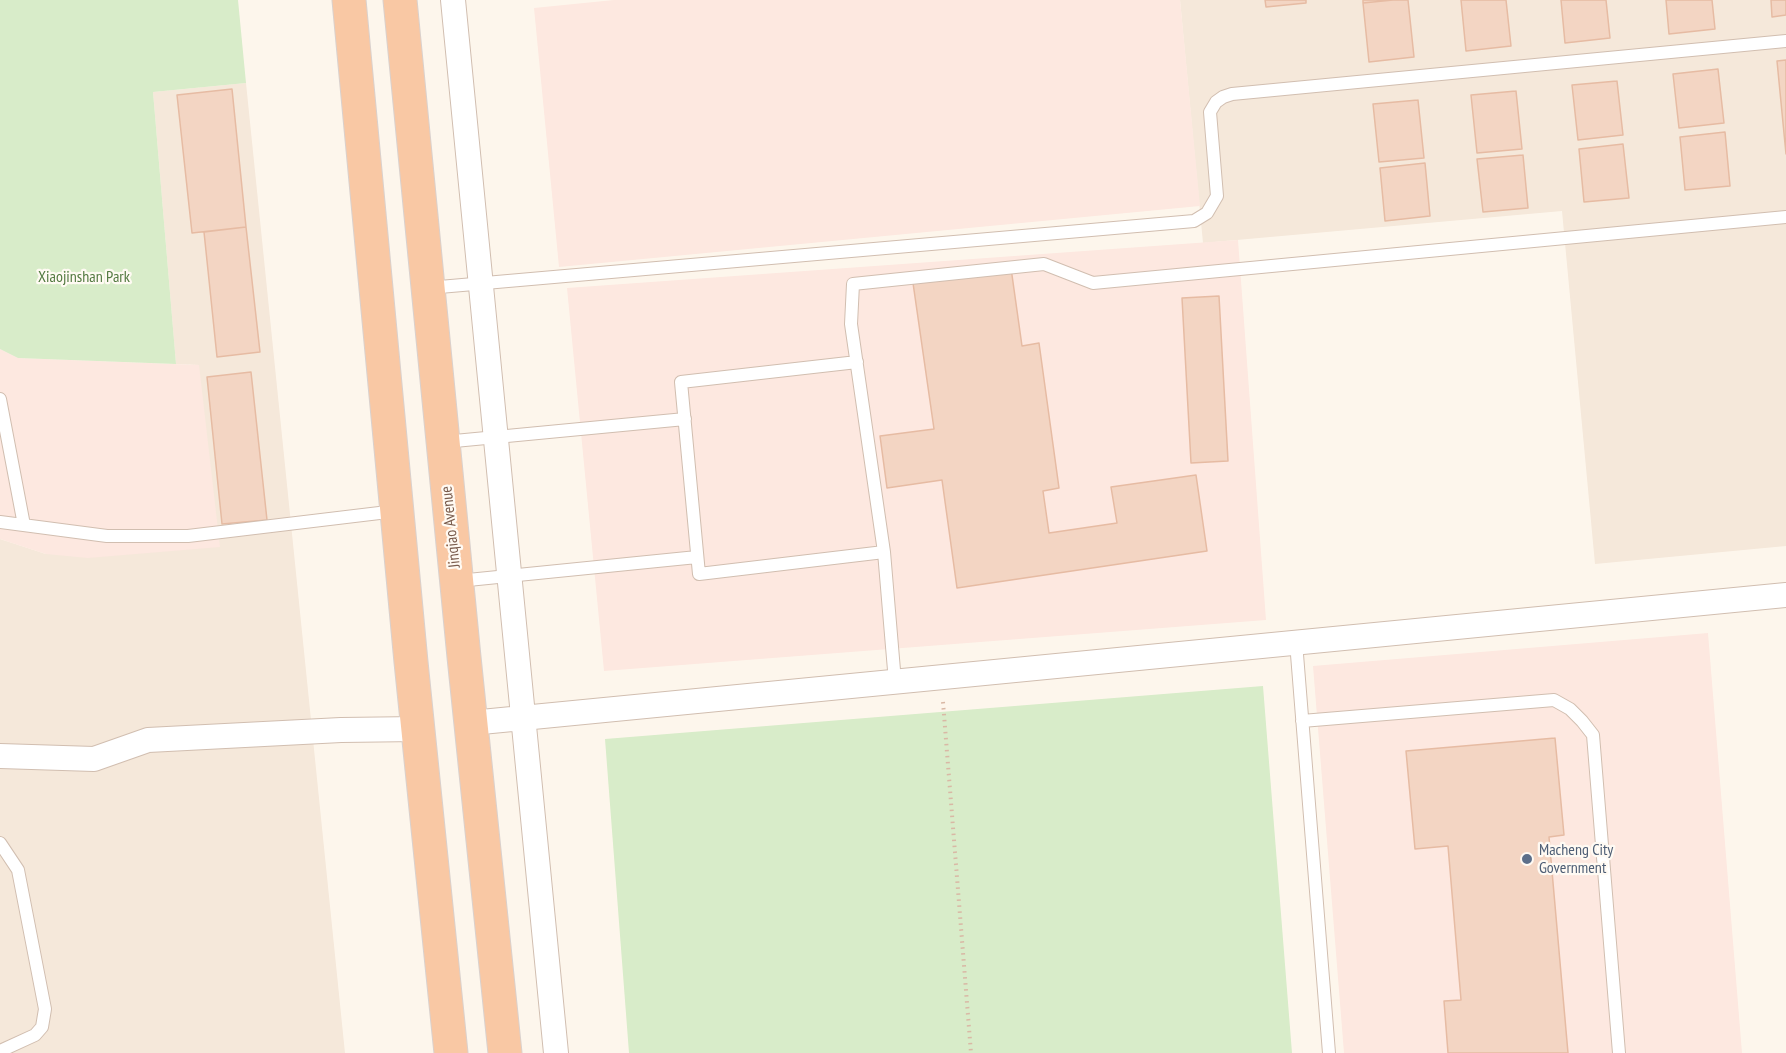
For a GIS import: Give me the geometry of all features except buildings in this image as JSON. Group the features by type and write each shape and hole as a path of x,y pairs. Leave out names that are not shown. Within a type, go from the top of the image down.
{"highway":[{"path":"349,0 451,1053"},
{"name":"Jinqiao Avenue","path":"400,0 456,581 505,1053"}],"street":[{"path":"453,0 556,1053"},
{"path":"471,723 1786,595"},
{"path":"0,756 94,759 148,740 341,730 418,729"}],"lane":[{"path":"428,288 1194,221 1207,213 1217,196 1210,112 1215,102 1232,94 1786,41"},
{"path":"895,681 884,552 851,324 853,284 1044,264 1093,283 1786,217"},
{"path":"857,362 681,382 699,574 884,552"},
{"path":"0,399 24,525"},
{"path":"443,442 685,418"},
{"path":"0,522 107,536 188,536 397,510"},
{"path":"456,581 697,556"},
{"path":"1296,642 1329,1053"},
{"path":"1302,721 1554,700 1570,709 1582,721 1593,735 1619,1053"},
{"path":"0,843 18,870 45,1009 42,1028 35,1035 0,1051"}],"path":[{"path":"941,677 971,1053"}],"shaded area":[{"path":"614,0 1180,0 1200,206 559,267 534,8"},
{"path":"1180,0 1786,0 1786,546 1595,564 1562,211 1203,243"},
{"path":"246,83 345,1053 0,1053 0,539 46,554 199,365 176,364 153,92"},
{"path":"1238,240 1266,620 604,671 567,288"},
{"path":"0,349 18,358 199,365 220,547 88,558 46,554 0,539"},
{"name":"Macheng City Government","path":"1708,633 1742,1053 1344,1053 1313,666"}],"green space":[{"name":"Xiaojinshan Park","path":"0,0 238,0 246,83 153,92 176,364 18,358 0,349"},
{"path":"1263,686 1292,1053 629,1053 605,739"}],"place":[{"name":"Macheng City Government","path":"1527,859"}]}
